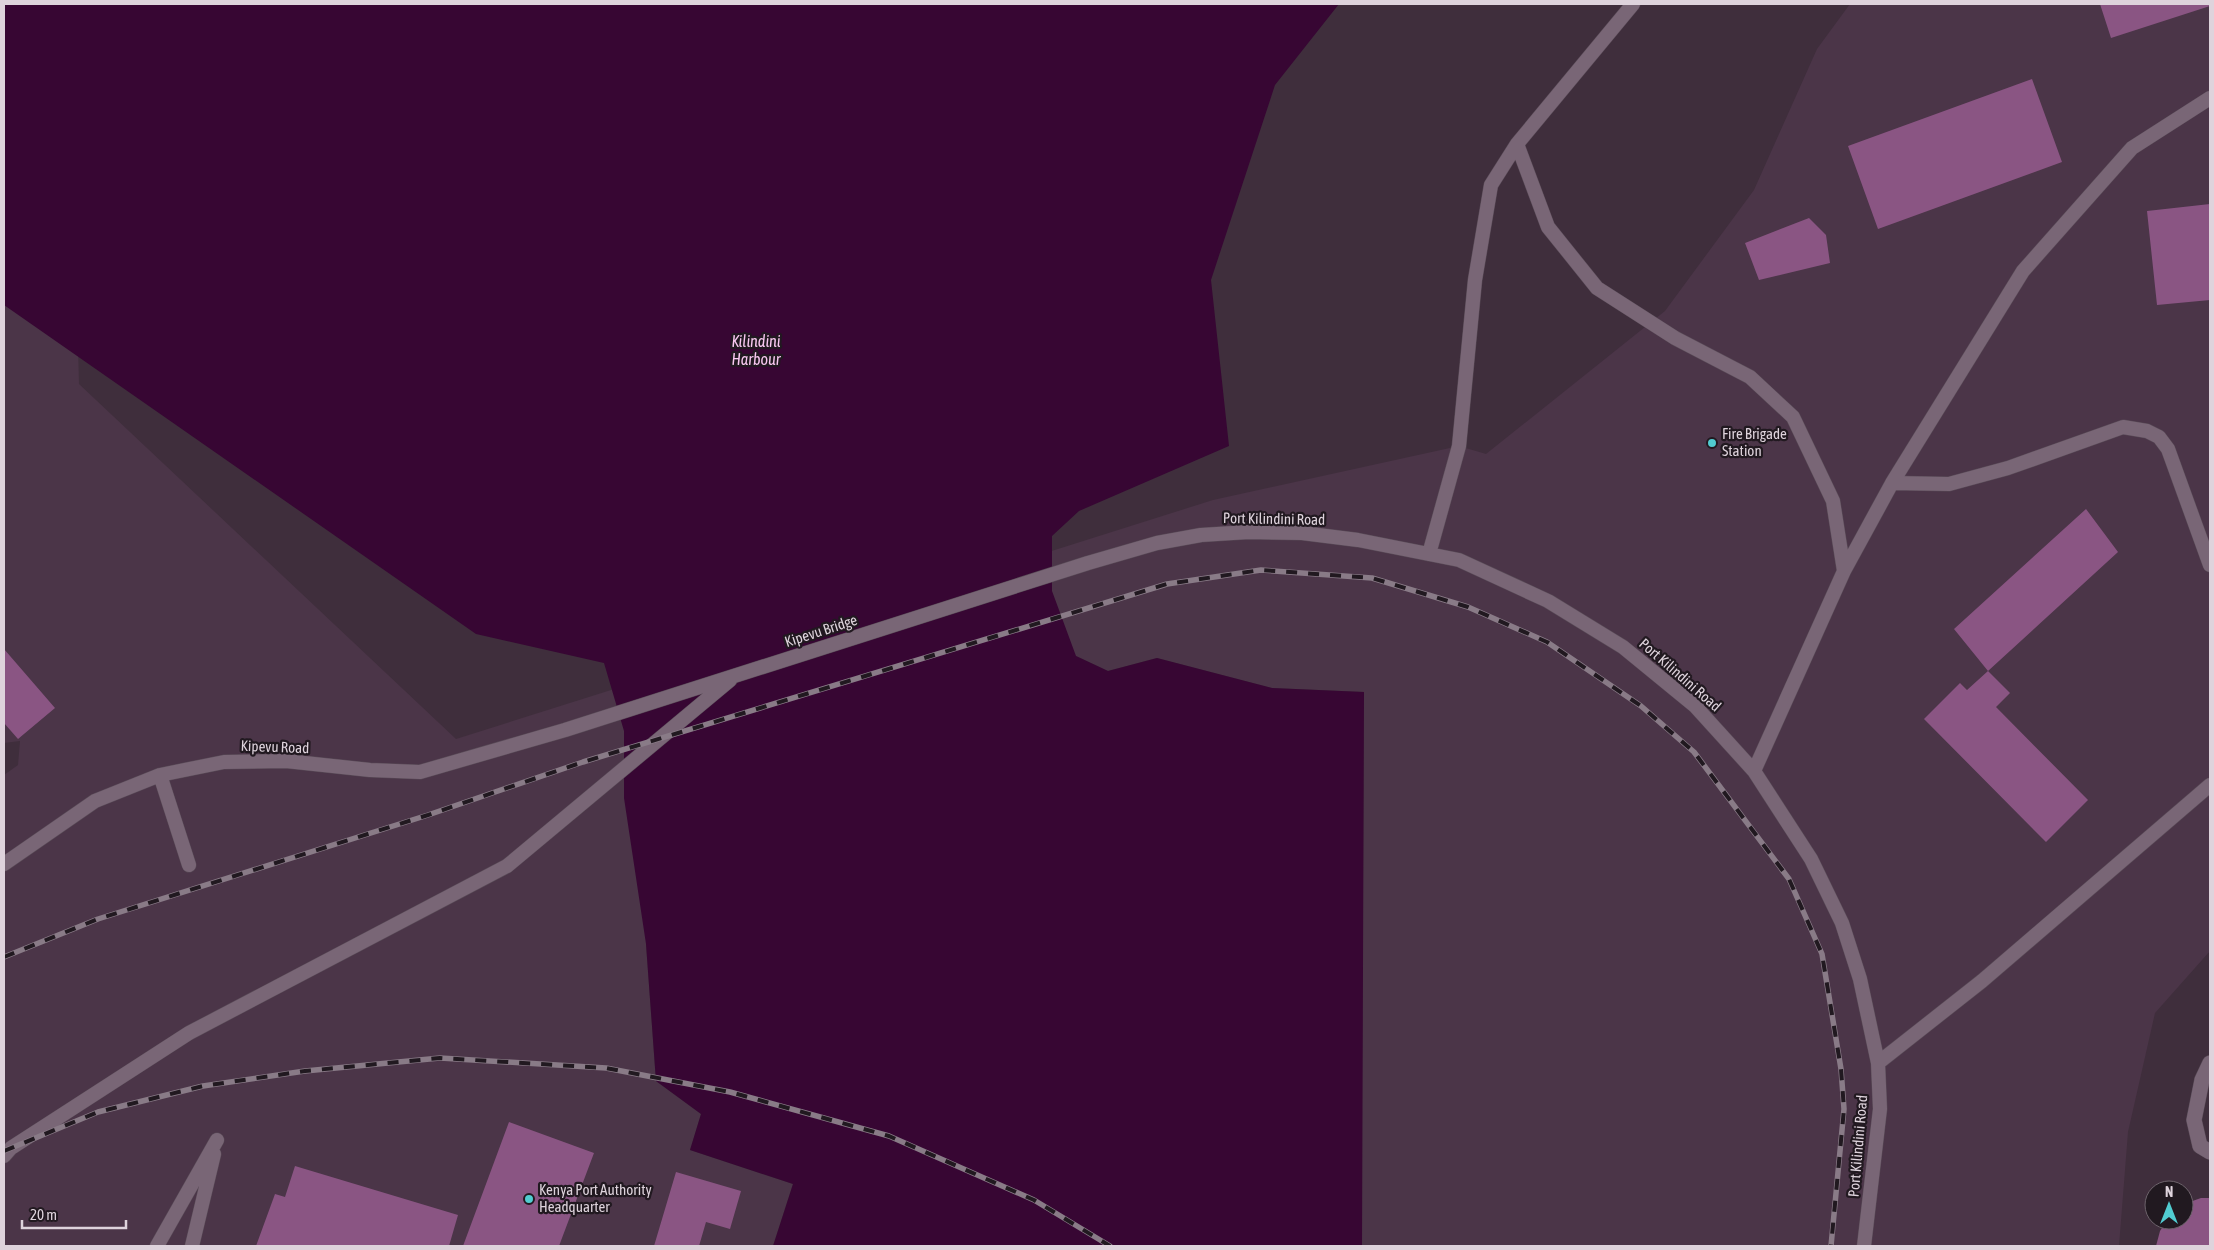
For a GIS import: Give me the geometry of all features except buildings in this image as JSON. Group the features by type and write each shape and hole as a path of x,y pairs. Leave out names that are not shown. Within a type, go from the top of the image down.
{"street":[{"path":"2210,1063 2194,1120 2200,1146 2210,1152"}],"lane":[{"path":"1429,554 1459,446 1475,280 1491,185 1517,144 1633,4"},
{"path":"1754,771 1844,571 1892,483 2023,271 2132,148 2210,98"},
{"path":"1517,144 1548,226 1598,288 1675,338 1750,377 1793,417 1832,501 1844,571"},
{"path":"1892,483 1949,484 2008,468 2123,427 2147,431 2159,437 2168,448 2210,565"},
{"name":"Port Kilindini Road","path":"1088,563 1157,543 1201,535 1250,532 1311,534 1358,540 1459,560 1548,601 1623,646 1695,706 1754,771 1811,859 1842,923 1860,979 1878,1063 1880,1109 1864,1246"},
{"name":"Kipevu Bridge","path":"565,730 1088,563"},
{"path":"4,1156 11,1148 189,1033 507,866 736,675"},
{"name":"Kipevu Road","path":"4,864 95,801 160,775 224,762 286,761 370,770 420,772 565,730"},
{"path":"160,775 189,865"},
{"path":"1878,1063 1982,981 2210,785"},
{"path":"156,1246 217,1140 192,1246"}],"shaded area":[{"path":"1850,4 2210,4 2210,951 2155,1013 2128,1132 2119,1246 1361,1246 1364,692 1272,688 1157,658 1108,671 1076,656 646,944 656,1081 701,1114 690,1150 793,1184 773,1246 4,1246 4,775 18,765 20,741 4,743 4,260 77,309 79,384 456,739 1213,500 1459,446 1486,454 1665,311 1754,190 1817,49"}],"water":[{"name":"Kilindini Harbour","path":"4,4 1339,4 1275,85 1211,280 1229,446 1079,511 1052,536 1052,591 1076,656 1108,671 1157,658 1272,688 1364,692 1362,1246 773,1246 793,1184 690,1150 701,1114 656,1081 646,944 624,798 624,731 604,663 476,634 4,305"}],"railway":[{"path":"4,957 98,919 428,815 583,762 1167,584 1261,570 1372,578 1468,607 1547,642 1641,706 1694,752 1789,879 1822,954 1841,1069 1844,1109 1831,1246"},
{"path":"4,1151 98,1112 203,1086 305,1071 440,1058 606,1068 730,1092 889,1136 1034,1200 1110,1246"}],"place":[{"name":"Fire Brigade Station","path":"1712,443"},
{"name":"Kenya Port Authority Headquarter","path":"529,1199"}]}
